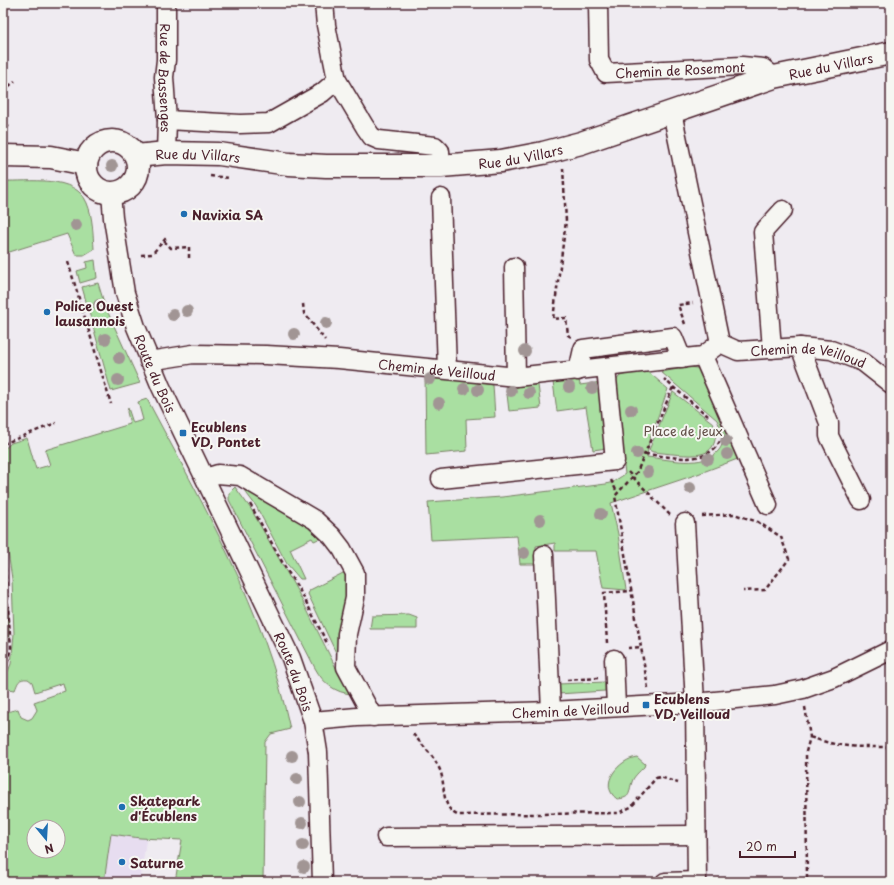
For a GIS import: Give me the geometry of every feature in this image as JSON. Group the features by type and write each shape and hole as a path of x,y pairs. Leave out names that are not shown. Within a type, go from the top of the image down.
{"main road":[{"name":"Rue du Villars","path":"136,156 166,153 219,154 289,164 326,166 441,166 501,162 581,143 774,77 891,52"},
{"path":"108,141 117,141 125,144 136,156 138,165 134,181 128,188 111,193 98,189 88,178 86,164 88,156 93,148 108,141"},
{"path":"3,156 51,157 86,164"}],"street":[{"name":"Rue de Bassenges","path":"166,3 166,60 164,77 167,120 166,153"},
{"path":"324,3 326,25 337,80 364,127 372,137 379,140 435,146 440,152 441,166"},
{"name":"Chemin de Rosemont","path":"598,3 599,60 606,73 742,66 762,68 774,77"},
{"path":"167,120 265,124 322,93 337,80"},
{"path":"672,112 720,343"},
{"name":"Route du Bois","path":"111,193 113,218 125,294 149,361 291,658 313,721 318,752 322,882"},
{"path":"441,198 447,369"},
{"path":"772,349 763,232 783,210"},
{"path":"514,267 516,377"},
{"path":"578,371 583,349 673,337 682,359"},
{"name":"Chemin de Veilloud","path":"149,361 193,354 339,359 447,369 494,376 516,377 703,356 720,343 738,351 800,347 831,350 872,368 891,384"},
{"path":"800,347 828,423 829,436 861,500"},
{"path":"703,356 768,505"},
{"path":"441,479 615,461 606,368"},
{"path":"205,478 218,474 240,476 315,520 332,536 342,549 355,573 355,598 347,634 346,667 373,717"},
{"path":"665,882 697,881 692,519"},
{"path":"544,555 552,711"},
{"name":"Chemin de Veilloud","path":"313,721 373,717 552,711 695,703 775,695 803,689 834,678 891,650"},
{"path":"614,659 616,707"},
{"path":"386,836 696,835"}],"path":[{"path":"3,92 15,81"},
{"path":"3,122 9,127"},
{"path":"560,162 564,171 566,222 553,319 566,318 568,335 583,349"},
{"path":"141,255 152,254 167,237"},
{"path":"164,241 171,248 189,247 189,261"},
{"path":"68,262 112,404"},
{"path":"303,304 304,314 328,344"},
{"path":"645,363 710,417"},
{"path":"648,690 614,496 637,472 673,387"},
{"path":"3,444 56,423"},
{"path":"645,454 694,458 704,457 716,448 720,440 719,435"},
{"path":"632,477 672,517 692,519 734,514 758,522 781,537 789,560 765,590 744,591"},
{"path":"611,483 617,492"},
{"path":"249,502 303,596 330,650"},
{"path":"3,540 12,647 3,682"},
{"path":"614,659 607,652 604,593 631,591"},
{"path":"550,681 615,677"},
{"path":"803,689 810,737 806,752 807,882"},
{"path":"413,734 439,767 444,786 446,804 448,809 457,814 618,813 631,807 656,778 660,777 676,783 682,783"},
{"path":"810,737 831,745 850,747 891,746"}],"shaded area":[{"path":"3,796 26,819 26,859 66,859 66,848 110,830 147,834 140,882 3,882"}],"green space":[{"path":"3,181 50,182 72,187 81,194 87,203 92,226 94,249 84,255 76,255 67,234 3,254"},
{"path":"95,260 97,278 80,283 77,271 87,268 86,262"},
{"path":"98,283 105,306 140,383 111,391 82,287"},
{"path":"690,367 702,369 743,457 695,475 611,503 618,534 626,590 603,588 596,551 555,551 555,543 536,546 536,564 520,564 517,536 431,540 428,502 502,497 606,484 613,482 625,474 614,383 620,376 645,369 668,389 649,441 647,457 675,461 695,461 712,456 720,449 724,436 717,420 661,372"},
{"path":"425,374 493,385 495,417 466,419 467,451 426,455"},
{"path":"579,380 580,385 602,382 607,448 593,450 586,407 557,411 553,382"},
{"path":"538,385 541,408 509,411 506,386"},
{"name":"Place de jeux","path":"673,392 713,423 715,428 715,437 713,446 710,450 697,455 685,455 653,452 649,450"},
{"path":"147,399 210,519 249,600 279,685 290,729 271,734 265,742 263,882 175,882 182,840 140,838 111,834 104,882 3,882 3,713 18,709 21,717 28,720 32,718 37,710 34,702 65,691 63,683 35,692 32,682 28,679 20,680 15,690 8,689 5,685 6,676 11,664 14,634 12,579 3,518 3,450 11,443 27,438 36,469 50,465 45,450 130,424 127,412 128,408 133,423 143,420 138,402"},
{"path":"241,486 301,520 323,537 314,541 312,538 290,549 304,579 300,579 287,564 256,506"},
{"path":"235,487 251,509 300,596 336,668 352,694 340,692 330,686 315,668 229,500 229,493"},
{"path":"3,563 8,603 9,631 3,671"},
{"path":"345,572 348,590 339,659 308,594 310,590"},
{"path":"409,615 417,618 417,629 370,629 372,616"},
{"path":"605,682 605,691 558,694 558,684"},
{"path":"637,757 645,764 644,767 634,778 629,794 625,797 617,799 611,793 609,786 613,773 624,762"}],"place":[{"name":"Navixia SA","path":"184,214"},
{"name":"Police Ouest lausannois","path":"47,312"},
{"name":"Ecublens VD, Pontet","path":"183,433"},
{"name":"Ecublens VD, Veilloud","path":"646,705"},
{"name":"Skatepark d'Écublens","path":"122,807"},
{"name":"Saturne","path":"122,862"}]}
